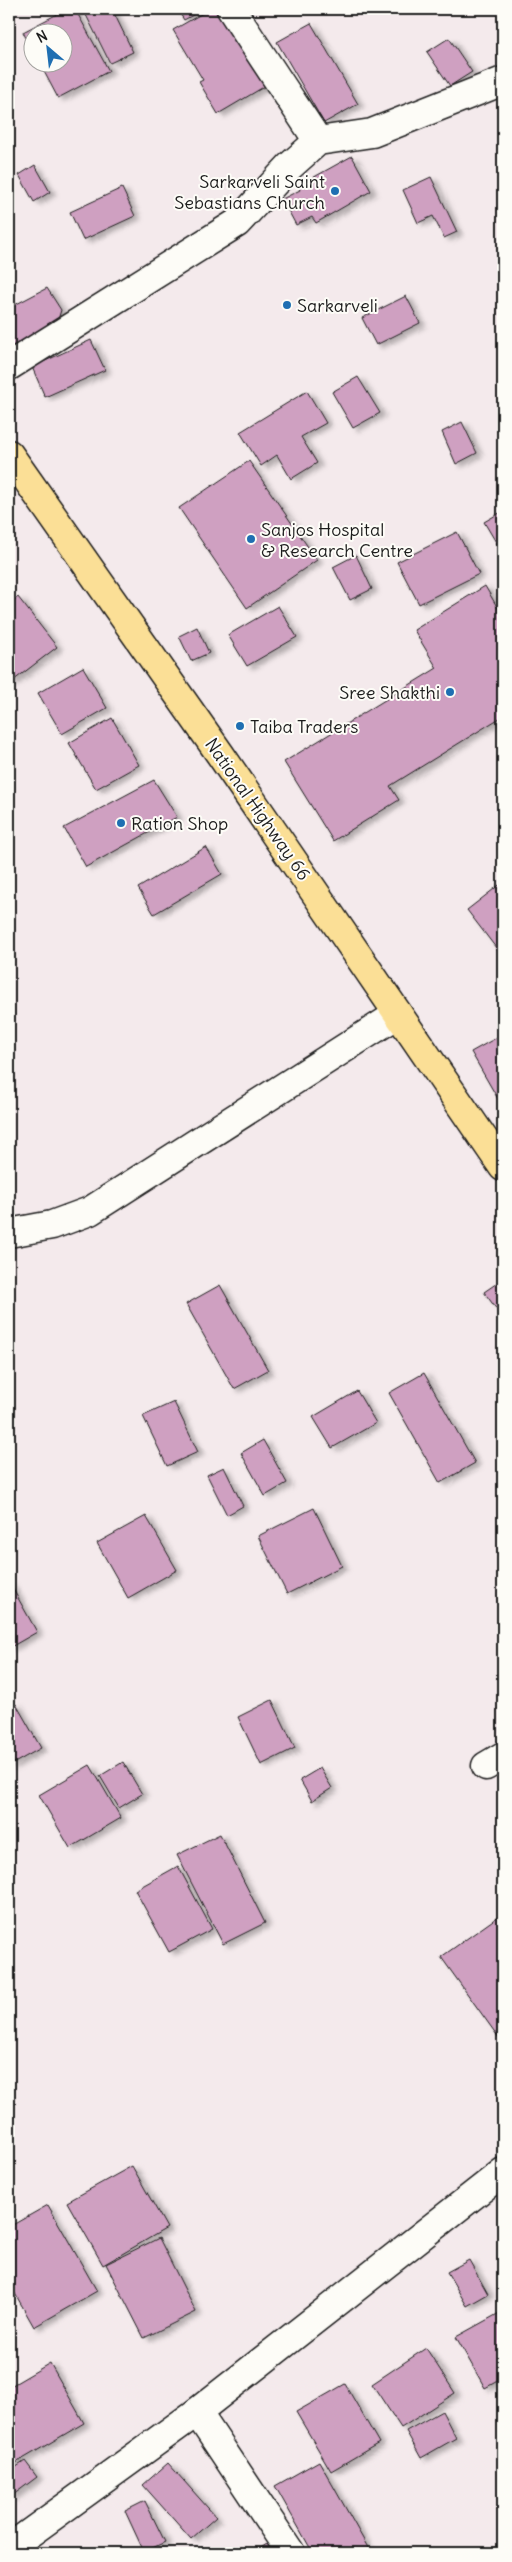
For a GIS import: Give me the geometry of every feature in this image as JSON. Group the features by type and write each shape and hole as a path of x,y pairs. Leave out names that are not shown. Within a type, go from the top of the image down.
{"main road":[{"name":"National Highway 66","path":"9,454 220,754 503,1167"}],"street":[{"path":"231,9 318,141"},
{"path":"9,366 237,223 290,166 318,141 372,133 503,81"},
{"path":"9,1232 52,1226 90,1211 398,1014"},
{"path":"9,2548 196,2412 503,2172"},
{"path":"196,2412 291,2553"}],"building":[{"path":"67,9 75,9 109,71 58,98 44,72 72,72 72,22 42,22"},
{"path":"83,9 112,9 133,52 110,63"},
{"path":"177,9 204,9 184,20"},
{"path":"210,9 222,9 267,85 218,114 199,82 203,80 173,30"},
{"path":"311,23 358,104 324,123 277,42"},
{"path":"449,38 472,72 450,86 427,52"},
{"name":"Sarkarveli Saint Sebastians Church","path":"352,156 371,191 316,223 312,217 296,225 282,199 300,190 298,186"},
{"path":"35,165 50,192 34,202 19,175"},
{"path":"431,177 457,232 444,238 433,216 418,223 403,190"},
{"path":"122,188 135,216 83,240 70,212"},
{"path":"47,288 61,310 57,323 9,349 9,308"},
{"path":"406,296 420,323 376,345 362,318"},
{"path":"91,340 105,370 45,397 32,367"},
{"path":"358,377 380,413 353,428 332,392"},
{"path":"307,391 326,423 301,437 317,463 291,479 277,455 261,466 240,432"},
{"path":"462,422 477,453 456,464 442,432"},
{"name":"Sanjos Hospital & Research Centre","path":"249,461 317,560 247,608 179,508"},
{"path":"503,511 503,554 484,522"},
{"path":"457,532 479,574 419,604 397,562"},
{"path":"356,555 372,589 350,600 333,567"},
{"name":"Sree Shakthi","path":"485,586 503,617 503,716 390,786 399,800 333,841 284,762 437,668 414,630"},
{"path":"18,597 57,647 9,684 9,604"},
{"path":"278,606 297,637 247,666 228,635"},
{"path":"197,627 209,653 191,661 179,636"},
{"path":"83,667 107,708 62,734 38,693"},
{"path":"112,718 139,765 96,789 69,743"},
{"name":"Ration Shop","path":"154,780 177,817 86,867 64,828"},
{"path":"206,847 222,874 154,914 138,888"},
{"path":"503,882 503,957 467,910"},
{"path":"503,1034 503,1096 498,1099 471,1052"},
{"path":"503,1279 503,1318 484,1292"},
{"path":"220,1285 268,1370 234,1389 186,1304"},
{"path":"424,1373 475,1463 440,1483 389,1393"},
{"path":"357,1391 376,1423 332,1448 313,1417"},
{"path":"174,1402 198,1452 167,1466 143,1416"},
{"path":"263,1440 287,1483 265,1496 241,1453"},
{"path":"224,1467 243,1506 227,1515 207,1475"},
{"path":"314,1508 342,1566 287,1594 258,1536"},
{"path":"146,1516 177,1570 128,1598 97,1543"},
{"path":"9,1582 37,1632 9,1648"},
{"path":"272,1700 295,1748 261,1765 238,1717"},
{"path":"16,1704 41,1748 9,1766 9,1708"},
{"path":"123,1762 142,1794 119,1808 100,1776"},
{"path":"90,1765 121,1818 70,1848 39,1795"},
{"path":"320,1768 332,1788 312,1801 300,1780"},
{"path":"220,1834 265,1923 223,1944 177,1855"},
{"path":"178,1866 212,1929 169,1952 135,1890"},
{"path":"503,1913 503,2035 499,2038 441,1957"},
{"path":"132,2166 167,2228 103,2265 67,2202"},
{"path":"48,2205 97,2291 34,2327 9,2283 9,2227"},
{"path":"159,2238 196,2312 144,2338 106,2264"},
{"path":"469,2260 488,2294 467,2306 447,2272"},
{"path":"503,2311 503,2378 485,2388 456,2337"},
{"path":"426,2348 455,2393 401,2428 372,2384"},
{"path":"50,2363 84,2423 9,2467 9,2387"},
{"path":"345,2384 379,2443 331,2471 296,2412"},
{"path":"442,2411 456,2438 421,2458 406,2431"},
{"path":"25,2461 37,2477 9,2498 9,2472"},
{"path":"319,2461 371,2553 313,2553 275,2486"},
{"path":"168,2463 216,2517 191,2539 143,2485"},
{"path":"145,2501 165,2542 144,2552 125,2511"},
{"path":"273,2540 281,2553 253,2553"}],"place":[{"name":"Sarkarveli Saint Sebastians Church","path":"335,191"},
{"name":"Sarkarveli","path":"287,305"},
{"name":"Sanjos Hospital & Research Centre","path":"251,539"},
{"name":"Sree Shakthi","path":"450,692"},
{"name":"Taiba Traders","path":"240,726"},
{"name":"Ration Shop","path":"121,823"}]}
